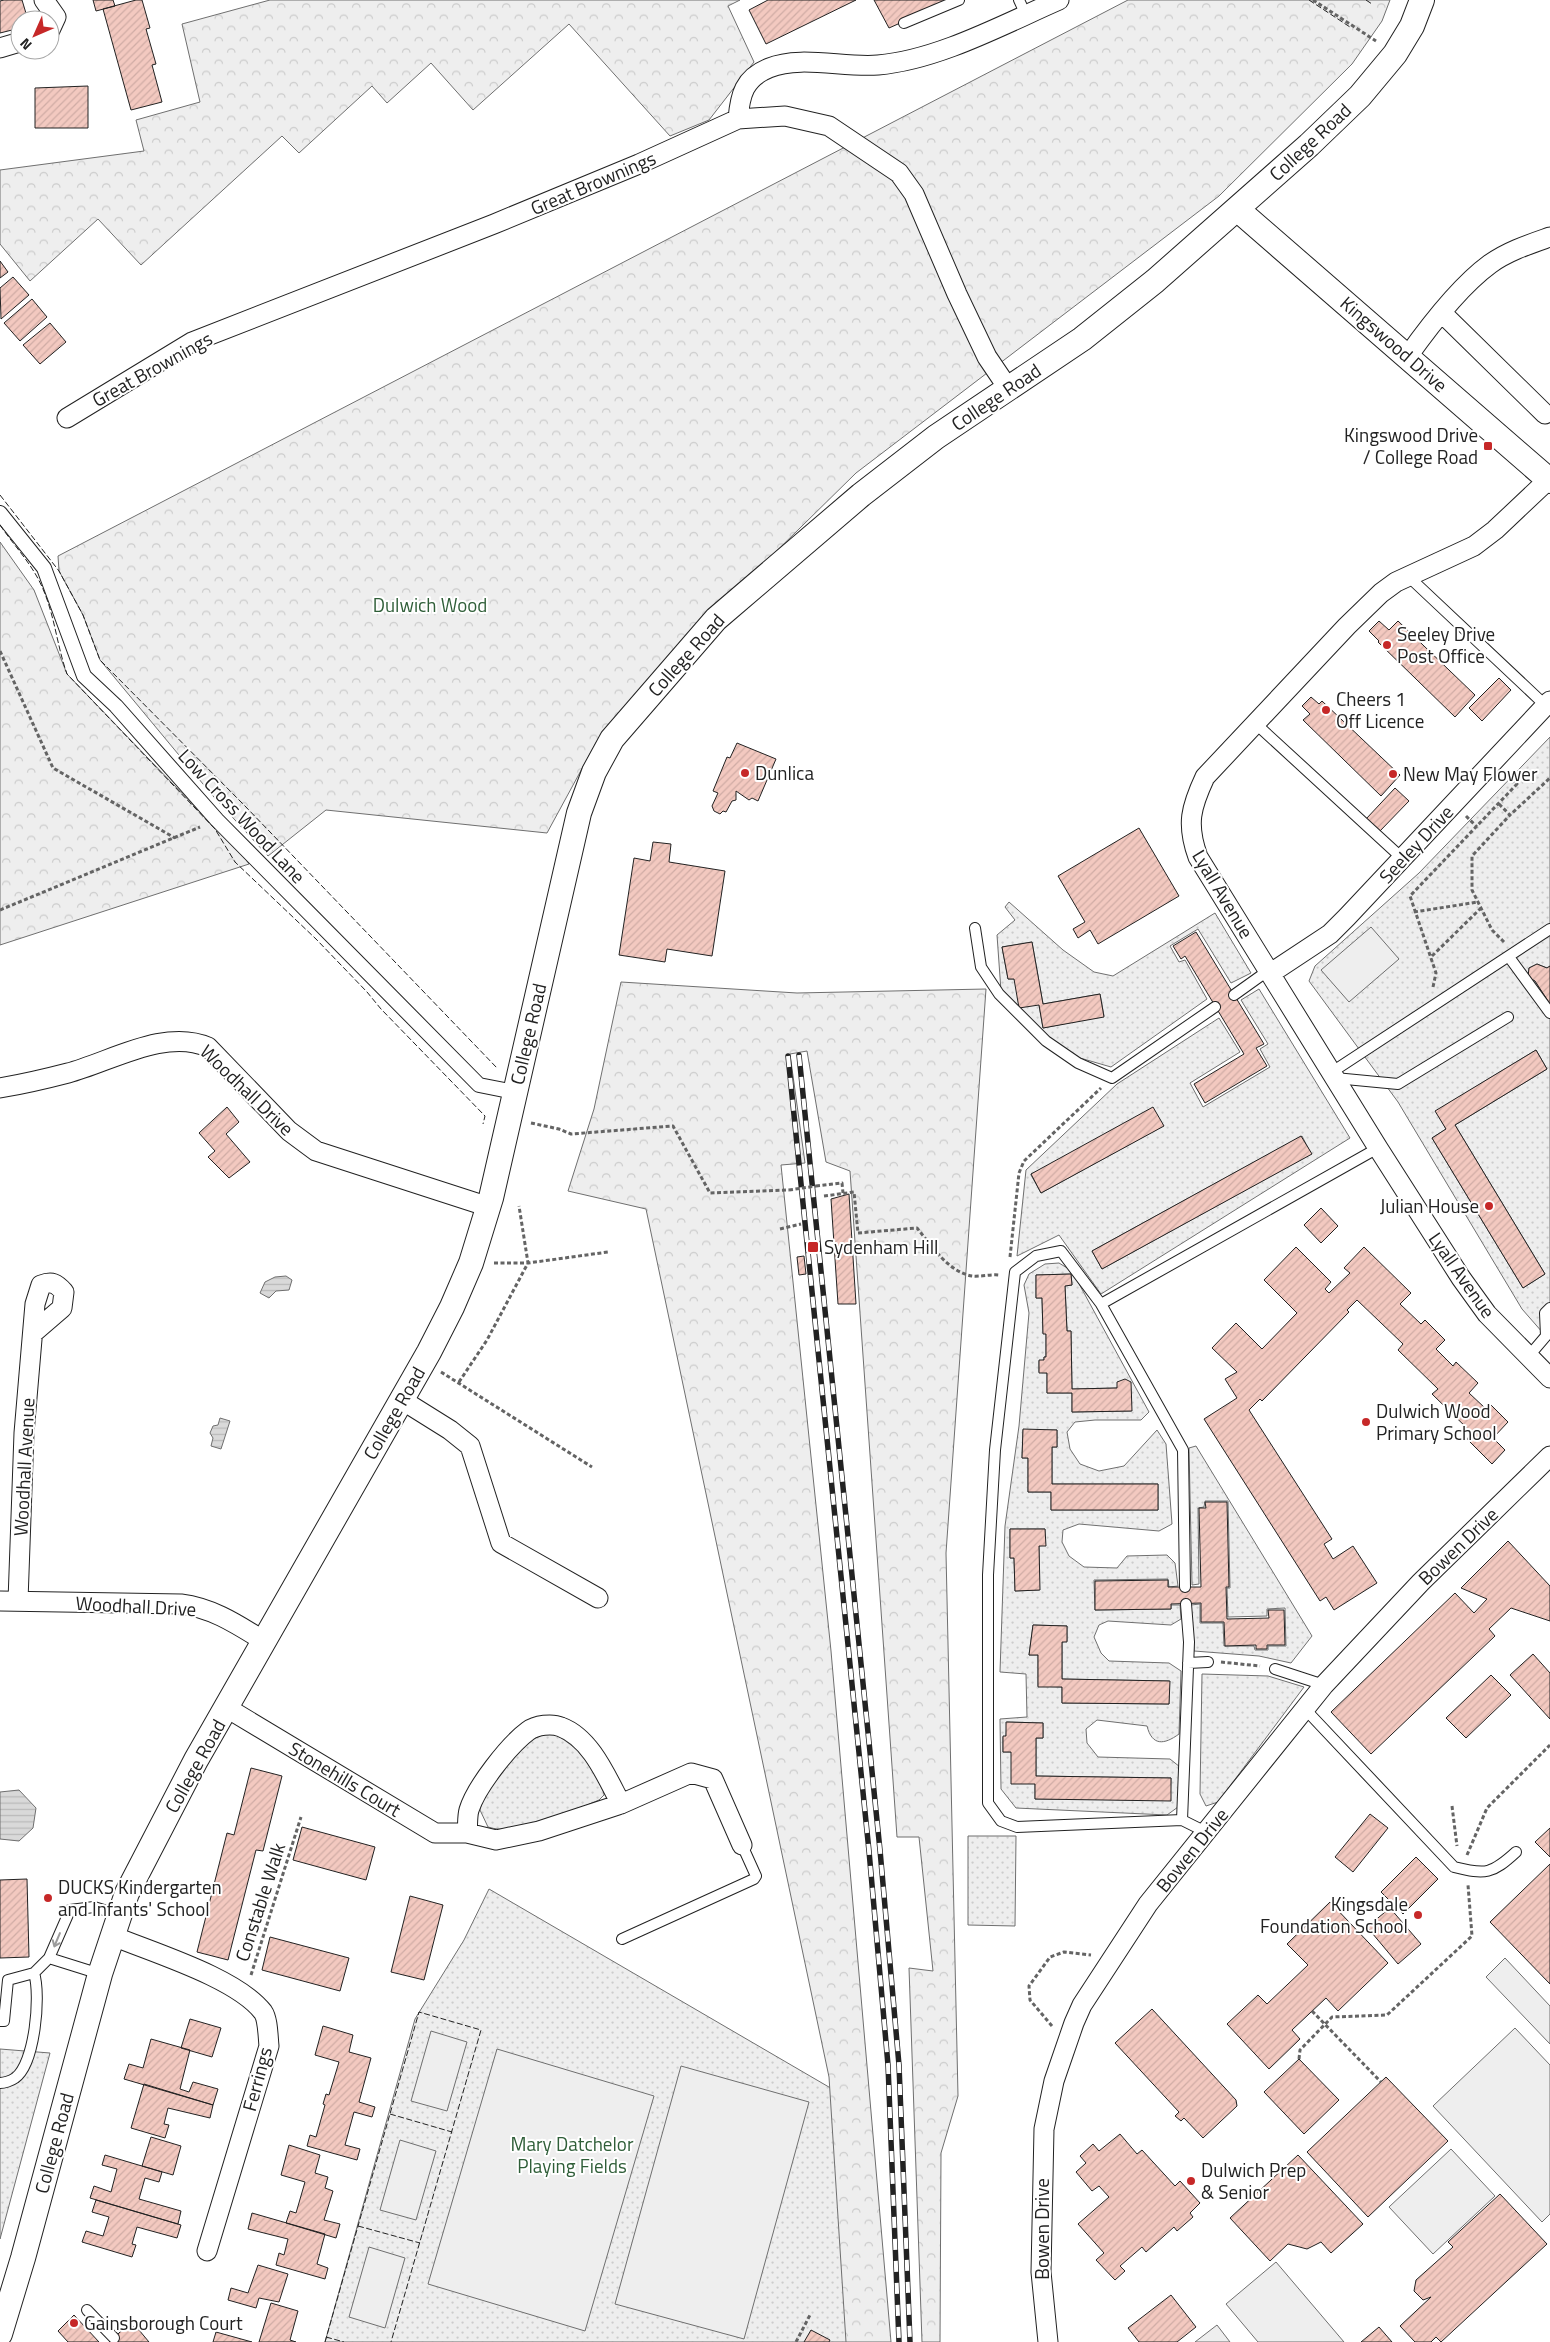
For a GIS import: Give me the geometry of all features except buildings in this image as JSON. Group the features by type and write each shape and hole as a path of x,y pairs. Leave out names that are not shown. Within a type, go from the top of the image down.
{"street":[{"path":"738,119 740,98 749,80 768,68 790,62 877,65 913,60 994,30 1022,8 1059,0"},
{"name":"College Road","path":"0,2334 23,2258 100,1974 133,1881 196,1760 423,1362 452,1307 471,1263 504,1148 515,1092 579,813 594,772 612,739 700,636 723,613 862,495 936,437 1082,338 1155,281 1316,139 1360,96 1395,54 1412,26 1422,0"},
{"name":"Great Brownings","path":"67,418 192,342 494,224 639,164 738,119 785,116 829,126 899,173 914,194 957,294 987,357 1008,388"},
{"name":"Kingswood Drive","path":"1237,209 1549,480"},
{"path":"1408,356 1470,281 1491,263 1523,246 1550,237"},
{"path":"1442,313 1545,414"},
{"name":"Lyall Avenue","path":"1549,480 1495,530 1474,546 1392,584 1368,604 1205,777 1195,799 1190,837 1198,857 1378,1148 1461,1278 1487,1314 1550,1378"},
{"name":"Low Cross Wood Lane","path":"0,513 44,568 84,676 116,706 217,820 479,1085 515,1092"},
{"name":"Seeley Drive","path":"1270,972 1330,934 1548,703"},
{"name":"Woodhall Drive","path":"0,1088 69,1073 116,1055 157,1044 194,1041 208,1047 289,1131 316,1152 488,1207"},
{"name":"Woodhall Avenue","path":"9,1601 33,1333"},
{"path":"402,1400 450,1430 470,1446 501,1543 598,1598"},
{"name":"Bowen Drive","path":"1048,2342 1041,2272 1044,2129 1054,2081 1082,2005 1148,1904 1324,1685 1421,1582 1550,1456"},
{"name":"Woodhall Drive","path":"9,1601 181,1604 199,1606 229,1620 264,1641"},
{"name":"Stonehills Court","path":"227,1708 436,1833 468,1833 496,1840 539,1831 621,1804 691,1773 700,1774 713,1780 742,1845"},
{"path":"468,1833 469,1810 492,1768 529,1730 547,1724 560,1726 571,1732 595,1755 621,1804"},
{"name":"Ferrings","path":"116,1926 225,1982 245,1995 264,2014 269,2046 207,2251"}],"lane":[{"path":"904,23 959,0"},
{"path":"1408,576 1548,703"},
{"path":"1255,723 1402,859"},
{"path":"975,928 981,967 999,994 1046,1041 1078,1063 1112,1078 1216,1007"},
{"path":"1333,1075 1550,929"},
{"path":"1512,954 1550,1013"},
{"path":"1234,994 1270,972"},
{"path":"1333,1075 1398,1084 1508,1017"},
{"path":"1101,1304 1378,1148"},
{"path":"1186,1587 1183,1450 1101,1304 1061,1251 1036,1256 1015,1272 995,1450 988,1575 988,1803 1001,1821 1017,1826 1182,1820 1206,1832"},
{"path":"1528,1357 1546,1336 1545,1313 1550,1308"},
{"path":"1182,1820 1188,1663 1186,1604"},
{"path":"1188,1663 1208,1662"},
{"path":"1275,1669 1324,1685"},
{"path":"1305,1709 1454,1867 1480,1873 1500,1867 1516,1852"},
{"path":"622,1939 754,1879 756,1876 742,1845"},
{"path":"0,2021 4,2021 8,1980 34,1973 49,1958 70,1910 94,1907 116,1926"},
{"path":"49,1958 100,1974"},
{"path":"0,2083 15,2078 24,2067 29,2051 38,2003 37,1982 34,1973"},
{"path":"87,2310 114,2338"}],"path":[{"path":"1313,0 1395,54"},
{"path":"0,651 53,768 175,838"},
{"path":"1512,954 1492,930 1472,890 1472,856 1510,815 1550,778"},
{"path":"1424,1013 1436,973 1432,956 1414,912 1410,896 1517,784"},
{"path":"1499,804 1510,815"},
{"path":"0,910 217,820"},
{"path":"1414,912 1478,902"},
{"path":"1432,956 1481,908"},
{"path":"1009,1266 1019,1173 1024,1160 1112,1078"},
{"path":"528,1122 559,1129 571,1134 673,1126 710,1193 788,1190 842,1183 843,1193"},
{"path":"824,1196 854,1192 858,1233 917,1228 936,1253 956,1270 972,1276 991,1274"},
{"path":"459,1382 487,1340 528,1263 519,1206"},
{"path":"780,1229 801,1224"},
{"path":"471,1263 528,1263 608,1252"},
{"path":"423,1362 459,1382 592,1467"},
{"path":"1208,1662 1240,1663 1275,1669"},
{"path":"1465,1868 1487,1808 1550,1745"},
{"path":"1299,2059 1300,2050 1332,2017 1387,2015 1472,1936 1465,1868 1458,1856 1452,1806"},
{"name":"Constable Walk","path":"245,1995 302,1817"},
{"path":"1058,2033 1030,2000 1029,1986 1050,1958 1064,1952 1100,1956"},
{"path":"1312,2011 1380,2082"},
{"path":"796,2342 810,2315"}],"green space":[{"path":"270,0 740,0 728,6 754,62 709,120 670,136 569,24 473,110 431,63 387,103 372,86 299,153 282,136 141,265 98,219 30,281 0,244 0,170 144,151 136,120 200,102 182,24"},
{"name":"Dulwich Wood","path":"1128,0 1390,0 1382,21 1352,64 1219,196 856,473 689,637 597,741 547,833 326,810 268,856 213,796 100,660 83,615 59,571 58,556"},
{"path":"0,542 34,590 67,674 200,812 217,820 249,864 0,945"},
{"path":"1550,737 1550,966 1547,968 1537,964 1529,968 1528,977 1535,981 1550,1004 1550,1341 1522,1309 1398,1102 1309,981 1315,966 1419,873","holes":["1536,1050 1547,1069 1455,1125 1545,1274 1523,1288 1432,1138 1446,1129 1436,1111"]},
{"path":"1009,902 1063,950 1094,972 1113,976 1215,913 1251,973 1231,983 1198,929 1170,946 1179,962 1185,960 1207,999 1111,1067 1080,1058 1047,1037 1001,991 997,935 1015,920 1005,907","holes":["1032,942 1043,1004 1100,994 1104,1016 1043,1028 1039,1005 1014,979 1008,979 1002,947"]},
{"path":"1371,927 1399,959 1349,1002 1321,970"},
{"path":"621,982 797,993 986,989 946,1553 958,2096 941,2153 940,2342 922,2342 909,1968 933,1971 919,1837 897,1837 850,1171 826,1162 807,1051 790,1054 805,1163 781,1165 831,1651 891,2342 846,2342 829,2077 646,1209 568,1191 594,1109"},
{"path":"1259,989 1350,1138 1101,1294 1059,1235 1017,1256 1026,1170 1117,1084 1219,1018 1240,1052 1190,1083 1203,1107 1270,1067 1260,1049 1268,1044 1241,1000","holes":["1163,1126 1041,1193 1031,1175 1031,1174","1302,1136 1311,1154 1102,1269 1092,1251"]},
{"path":"1059,1263 1072,1271 1149,1412 1141,1420 1075,1422 1067,1432 1070,1449 1080,1464 1099,1471 1124,1466 1157,1430 1166,1444 1172,1524 1159,1531 1079,1524 1063,1530 1062,1542 1069,1556 1084,1567 1117,1568 1127,1556 1167,1555 1175,1563 1178,1586 1169,1587 1168,1579 1094,1580 1095,1610 1171,1609 1171,1605 1180,1605 1181,1619 1171,1625 1108,1621 1099,1625 1094,1637 1101,1653 1109,1661 1169,1663 1181,1671 1179,1734 1164,1742 1159,1742 1149,1733 1147,1726 1097,1720 1086,1729 1087,1743 1098,1757 1170,1759 1180,1767 1178,1807 1167,1815 1016,1808 1001,1789 1000,1719 1027,1717 1026,1674 1000,1672 1005,1526 1019,1426 1029,1313 1024,1285 1029,1274 1045,1264","holes":["1071,1274 1072,1285 1065,1286 1067,1331 1071,1331 1072,1389 1117,1388 1131,1411 1072,1412 1072,1393 1047,1393 1047,1373 1039,1372 1039,1361 1044,1360 1044,1357 1046,1357 1046,1334 1043,1333 1042,1298 1036,1298 1036,1275","1023,1430 1057,1430 1057,1447 1052,1447 1052,1484 1158,1484 1158,1510 1051,1510 1051,1492 1028,1492 1028,1458 1022,1458","1010,1529 1045,1529 1045,1545 1039,1546 1039,1590 1015,1591 1014,1558 1010,1558","1033,1625 1067,1626 1067,1641 1062,1642 1062,1679 1169,1681 1169,1704 1062,1703 1062,1687 1038,1686 1038,1655 1029,1655","1007,1722 1043,1723 1043,1738 1036,1738 1036,1776 1171,1778 1170,1800 1035,1799 1035,1784 1011,1752 1003,1752 1003,1737 1006,1736"]},
{"path":"1196,1446 1312,1636 1291,1663 1259,1656 1194,1651 1191,1605 1200,1604 1200,1623 1223,1623 1224,1646 1254,1646 1255,1650 1268,1650 1268,1646 1286,1646 1285,1608 1267,1609 1267,1616 1228,1617 1227,1588 1230,1588 1228,1501 1205,1501 1204,1507 1198,1508 1199,1584 1192,1585 1189,1448"},
{"path":"1202,1674 1268,1676 1304,1687 1218,1802 1206,1806 1200,1794"},
{"path":"553,1733 578,1751 593,1767 603,1786 604,1795 599,1800 544,1822 514,1829 488,1827 480,1810 494,1779 528,1741 539,1735"},
{"path":"968,1836 1016,1836 1015,1926 968,1925"},
{"name":"Mary Datchelor Playing Fields","path":"489,1889 834,2090 862,2342 325,2342 415,2019 464,1940"},
{"path":"1505,1958 1550,2006 1550,2044 1486,1977"},
{"path":"1515,2028 1550,2065 1550,2214 1542,2222 1433,2106"},
{"path":"431,2031 467,2042 447,2111 411,2101"},
{"path":"0,2049 50,2053 0,2239"},
{"path":"497,2049 654,2096 585,2331 428,2284"},
{"path":"681,2066 809,2102 744,2339 615,2304"},
{"path":"400,2140 436,2151 416,2220 380,2210"},
{"path":"1451,2149 1495,2196 1433,2254 1389,2207"},
{"path":"369,2247 405,2258 385,2328 349,2317"},
{"path":"1276,2262 1344,2342 1258,2342 1226,2304"},
{"path":"1217,2325 1230,2342 1195,2342"}],"shaded area":[{"path":"286,1276 292,1280 289,1290 276,1291 269,1298 260,1293 265,1282 275,1277"},
{"path":"220,1418 230,1421 221,1449 211,1446 213,1438 210,1433 213,1426 218,1425"},
{"path":"19,1790 36,1808 33,1828 19,1841 0,1839 0,1792"}],"railway":[{"path":"799,1055 880,1850 899,2065 910,2342"},
{"path":"788,1056 869,1851 888,2065 899,2342"}],"fence":[{"path":"1309,0 1350,27"},
{"path":"1366,0 1372,4"},
{"path":"0,495 59,571 83,615 100,660 245,806 497,1068"},
{"path":"0,525 39,580 50,610 67,674 215,829 235,862 316,939 485,1116 483,1124"},
{"path":"325,2342 419,2012 481,2030 391,2342"},
{"path":"390,2114 452,2132"},
{"path":"358,2226 420,2243"},
{"path":"326,2337 344,2342"}],"place":[{"name":"Kingswood Drive / College Road","path":"1488,446"},
{"name":"Seeley Drive Post Office","path":"1387,645"},
{"name":"Cheers 1 Off Licence","path":"1326,710"},
{"name":"Dunlica","path":"745,773"},
{"name":"New May Flower","path":"1393,774"},
{"name":"Julian House","path":"1489,1206"},
{"name":"Sydenham Hill","path":"813,1247"},
{"name":"Dulwich Wood Primary School","path":"1366,1422"},
{"name":"DUCKS Kindergarten and Infants' School","path":"48,1898"},
{"name":"Kingsdale Foundation School","path":"1418,1915"},
{"name":"Dulwich Prep & Senior","path":"1191,2181"},
{"name":"Gainsborough Court","path":"74,2323"}]}
